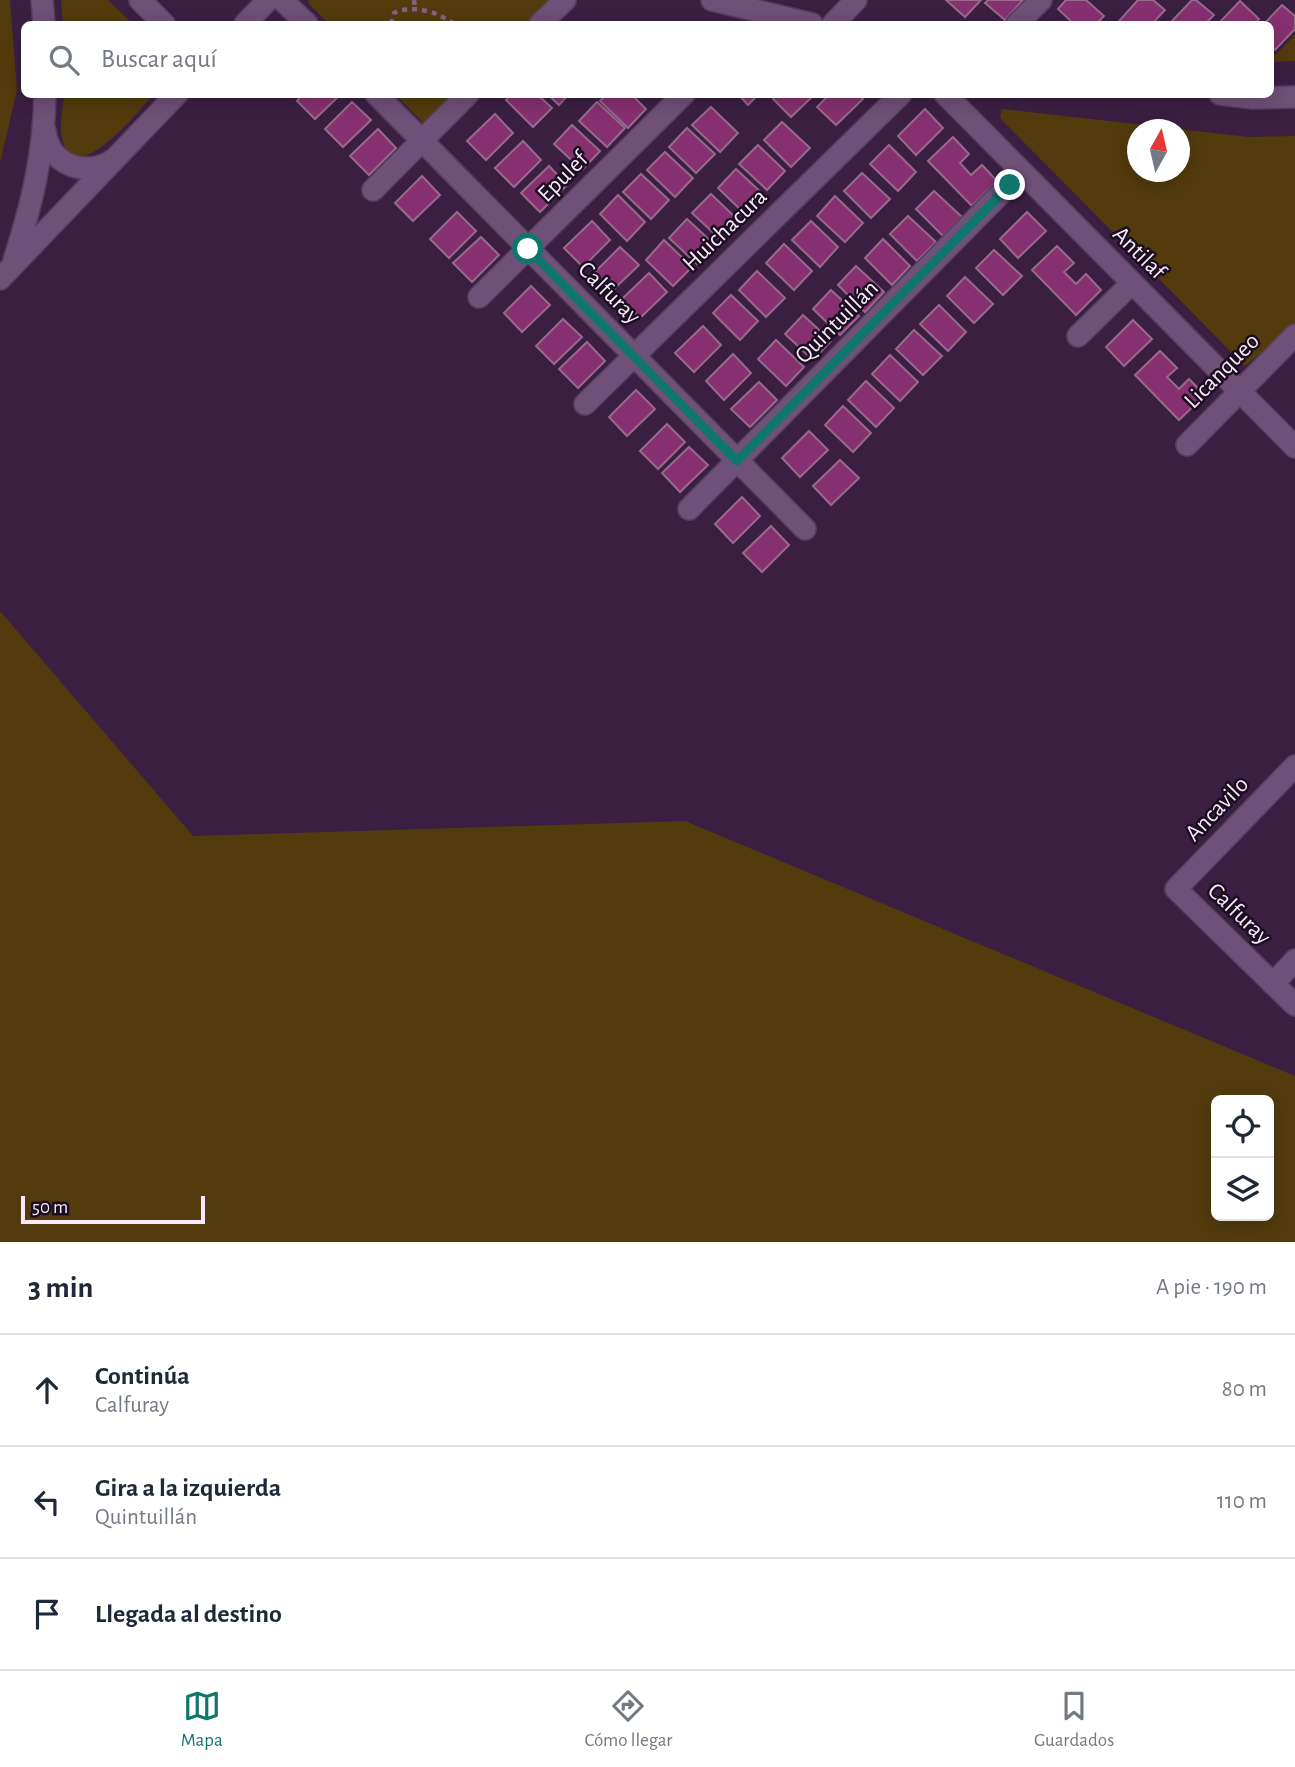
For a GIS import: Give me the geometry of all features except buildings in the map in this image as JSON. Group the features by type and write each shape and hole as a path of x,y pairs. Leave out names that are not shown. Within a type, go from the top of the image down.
{"street":[{"path":"140,0 161,21"},
{"path":"247,21 268,0"},
{"path":"282,0 304,21"},
{"path":"543,21 565,0"},
{"path":"712,0 760,19 781,21"},
{"path":"1020,21 1041,0"},
{"path":"836,21 855,1"},
{"path":"1274,98 1295,97"},
{"path":"6,273 30,213 44,125 45,98"},
{"path":"6,273 173,98"},
{"name":"Calfuray","path":"380,98 805,529"},
{"path":"373,190 464,98"},
{"name":"Epulef","path":"479,297 680,98"},
{"name":"Huichacura","path":"585,404 897,98"},
{"name":"Antilaf","path":"950,98 1295,447"},
{"path":"44,125 50,148 67,164 78,168 100,167 119,156"},
{"name":"Quintuillán","path":"689,509 1023,172"},
{"path":"1078,336 1132,283"},
{"name":"Licanqueo","path":"1186,444 1295,335"},
{"name":"Ancavilo","path":"1176,889 1295,766"},
{"name":"Calfuray","path":"1176,889 1295,1005"},
{"path":"1273,984 1295,960"}],"path":[{"path":"414,0 415,9"},
{"path":"392,21 394,13 408,9 441,16 449,21"}],"shaded area":[{"path":"0,0 10,0 17,90 0,163"},
{"path":"61,0 108,0 130,21 63,21"},
{"path":"308,0 555,0 532,21 326,21"},
{"path":"1295,35 1295,61 1274,62 1274,56"},
{"path":"64,98 150,98 107,143 92,153 79,157 69,153 62,138"},
{"path":"399,98 453,98 424,124"},
{"path":"1002,109 1127,123 1127,182 1190,182 1190,130 1249,137 1295,136 1295,326 1245,366 1000,118"},
{"path":"0,611 193,836 685,821 1295,1076 1295,1242 0,1242"}],"route":[{"path":"528,249 737,461 1010,185"}]}
